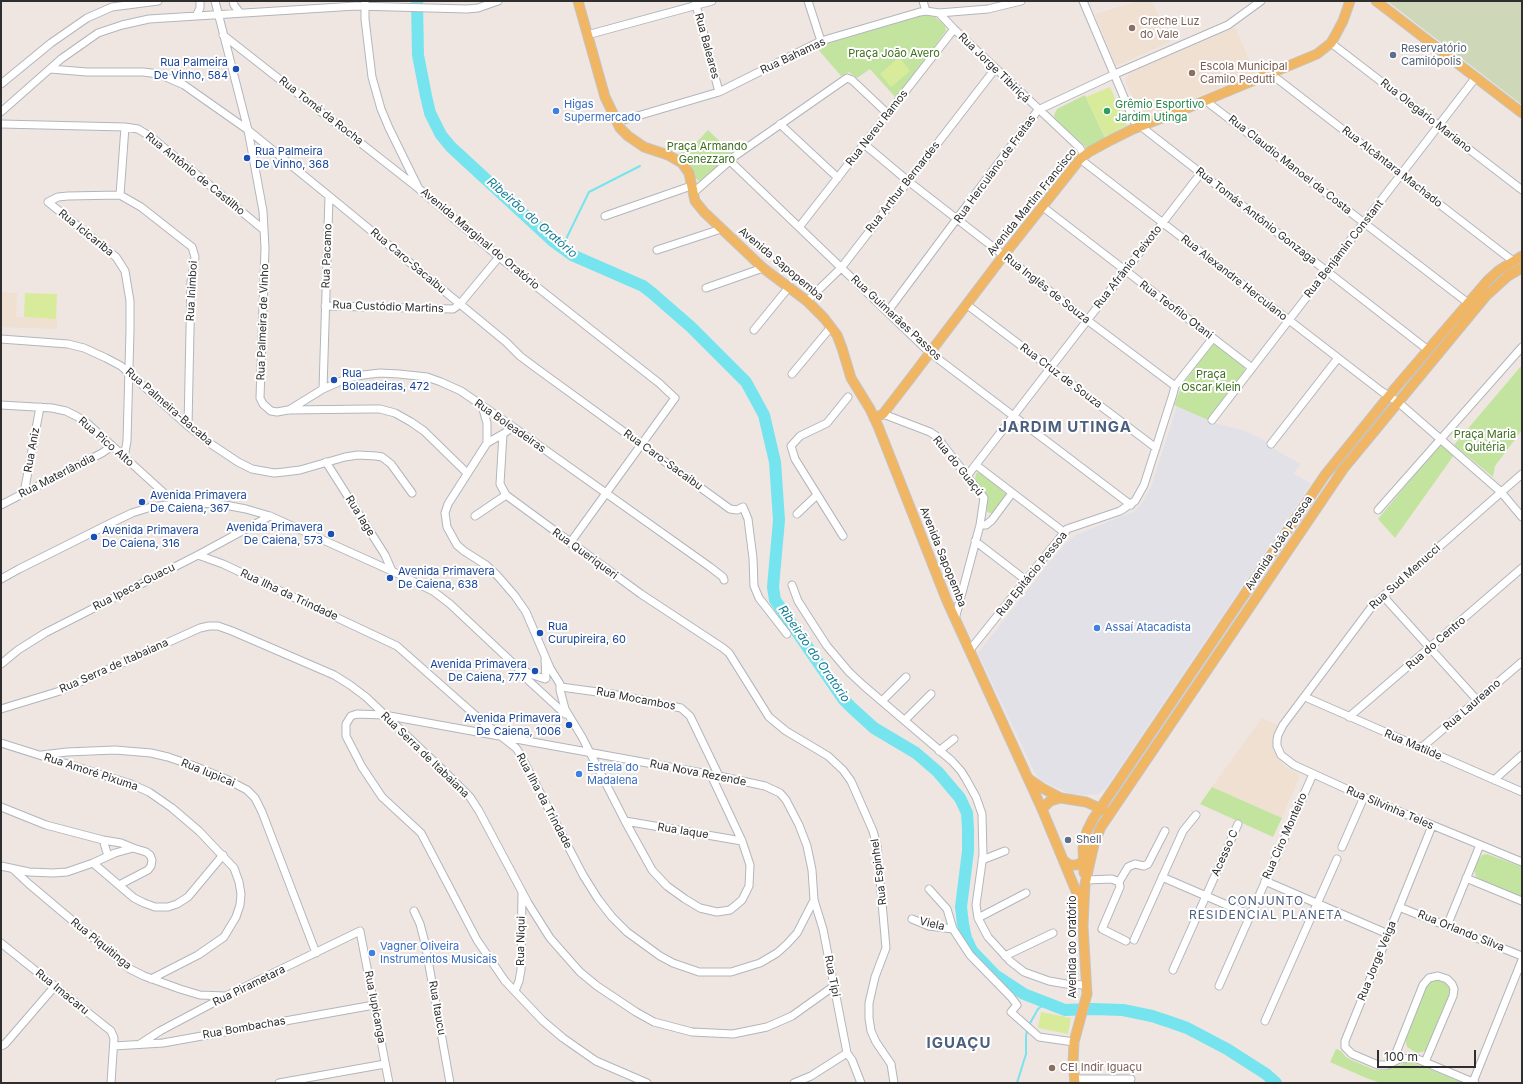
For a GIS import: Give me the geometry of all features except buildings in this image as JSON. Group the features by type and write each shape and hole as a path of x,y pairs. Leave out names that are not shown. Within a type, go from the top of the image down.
{"main road":[{"name":"Avenida Sapopemba","path":"578,1 605,97 617,122 628,136 638,144 650,150 668,155 682,163 689,173 692,189 698,205 721,229 763,268 807,301 824,318 840,343 851,378 874,418 935,569 946,601 1027,776 1084,908"},
{"name":"Avenida Martim Francisco","path":"874,418 883,414 966,304 1082,157 1111,140 1140,126 1206,101 1316,54 1331,43 1343,21 1350,1"},
{"path":"1376,1 1522,113"},
{"name":"Avenida João Pessoa","path":"1087,860 1083,848 1087,831 1100,808 1325,475 1388,396 1488,280 1498,271 1522,256"},
{"name":"Avenida João Pessoa","path":"1085,882 1087,860 1105,822 1344,468 1486,296 1503,281 1522,268"},
{"name":"Avenida Sapopemba","path":"1027,776 1038,786 1061,798"},
{"path":"1042,810 1050,801 1061,798 1086,802 1098,801 1108,796"},
{"path":"1086,802 1107,813 1105,822"},
{"path":"1064,861 1073,865 1087,860"},
{"name":"Avenida do Oratório","path":"1075,1081 1073,1063 1075,1039 1087,994 1084,908 1085,882"}],"street":[{"path":"1,84 68,30 111,4 158,1"},
{"path":"196,16 200,8 200,1"},
{"name":"Rua Palmeira de Vinho","path":"215,1 248,130 260,194 264,230 260,398 265,406 271,411 277,412 288,410 380,409 395,414 424,431 467,473"},
{"path":"233,1 240,13"},
{"path":"1,112 78,46 98,33 122,25 149,19 354,4 404,8 467,9 478,8 498,1"},
{"path":"587,35 696,3 712,1"},
{"path":"808,1 821,41"},
{"path":"923,1 926,11"},
{"name":"Rua Bahamas","path":"617,122 720,92 821,41 926,11 939,13 988,9 1021,1"},
{"name":"Rua Tomás Antônio Gonzaga","path":"1083,1 1134,121 1428,350"},
{"name":"Rua Herculano de Freitas","path":"888,311 1038,110 1115,74 1228,25 1261,1"},
{"name":"Rua Baleares","path":"696,3 720,92"},
{"name":"Avenida Marginal do Oratório","path":"365,4 370,70 373,82 381,109 389,128 418,188 499,257 659,383 675,398 641,444"},
{"name":"Rua Jorge Tibiriçá","path":"939,13 995,69 1080,148 1082,157"},
{"name":"Rua Nereu Ramos","path":"800,226 954,29"},
{"name":"Rua Tomé da Rocha","path":"223,35 418,188"},
{"name":"Rua Olegário Mariano","path":"1331,43 1522,190"},
{"name":"Rua Caro-Sacaibu","path":"50,69 87,72 134,71 159,74 184,85 248,130 506,342 530,364 730,509 737,510 743,506 748,519 752,552 753,580 756,592 787,634"},
{"name":"Rua Arthur Bernardes","path":"807,301 841,268 995,69"},
{"name":"Rua Alcântara Machado","path":"1271,74 1513,261"},
{"name":"Rua Benjamin Constant","path":"1212,420 1476,77"},
{"path":"605,216 692,189 780,124 847,78 852,80 888,114"},
{"name":"Rua Claudio Manoel da Costa","path":"1206,101 1468,303"},
{"name":"Rua Antônio de Castilho","path":"1,124 125,127 138,129 151,137 264,230"},
{"path":"780,124 838,178"},
{"path":"120,195 125,127"},
{"name":"Rua Inglês de Souza","path":"864,144 908,181 1087,320 1175,386"},
{"name":"Rua Alexandre Herculano","path":"1082,157 1162,222 1338,358 1398,402 1501,492 1522,517"},
{"name":"Rua Guimarães Passos","path":"730,160 929,352 1131,505"},
{"name":"Rua Afrânio Peixoto","path":"967,476 1201,173"},
{"name":"Rua Icicariba","path":"120,195 68,196 58,197 48,202 116,257 121,263 124,271 130,301 126,441 124,458"},
{"name":"Rua Inimboi","path":"120,195 141,207 188,243 194,250 195,257 191,282 188,426"},
{"name":"Rua Pacamo","path":"323,389 329,196"},
{"name":"Rua Teofilo Otani","path":"1043,207 1252,368"},
{"path":"657,250 721,229"},
{"name":"Rua Custódio Martins","path":"325,306 444,310 453,309 460,304 499,257"},
{"path":"706,288 763,268"},
{"path":"754,330 789,287"},
{"name":"Rua Cruz de Souza","path":"966,304 1156,448"},
{"path":"792,374 831,327"},
{"name":"Rua Palmeira-Bacaba","path":"1,338 53,342 84,348 106,358 121,366 188,426 219,450 238,462 256,470 289,472 358,455 382,457 391,464 412,493"},
{"name":"Rua Epitácio Pessoa","path":"970,651 1067,529 1120,511 1135,501 1142,491 1175,386 1213,338"},
{"path":"1378,510 1522,347"},
{"path":"1271,444 1338,358"},
{"name":"Rua Boleadeiras","path":"288,410 323,389 348,378 363,375 380,373 419,376 448,384 513,427 710,567 721,575 724,580"},
{"path":"843,536 795,459 791,449 791,444 800,436 827,423 848,397"},
{"name":"Rua Pico Alto","path":"1,405 40,407 66,411 76,416 86,422 175,503"},
{"path":"482,406 487,423 487,443"},
{"name":"Rua Aniz","path":"24,493 40,407"},
{"name":"Rua do Guaçú","path":"883,414 933,434 984,498 980,525 955,619"},
{"path":"513,427 487,443 467,473 448,504 445,513 447,527 457,545 496,574 515,596 526,612 544,655 561,689 565,709 569,717"},
{"path":"475,516 506,495 500,484 503,434"},
{"path":"570,543 641,444"},
{"name":"Rua Materlândia","path":"1,505 102,453 112,446"},
{"name":"Rua Iage","path":"326,462 385,555 392,571"},
{"path":"976,465 1065,533"},
{"name":"Rua Sud Menucci","path":"1278,735 1283,725 1305,698 1370,609 1522,474"},
{"path":"980,525 986,524 992,520 1012,493"},
{"name":"Rua Queriqueri","path":"506,495 641,594 728,653 769,717 786,731 812,746"},
{"path":"797,514 817,495"},
{"path":"1,579 25,565 132,513 151,507 175,503 206,503 225,505 270,516 433,591 450,604 516,666 528,680 569,717"},
{"name":"Rua Ipeca-Guacu","path":"1,664 18,650 45,633 198,555 270,516"},
{"path":"975,541 1027,581"},
{"name":"Rua Ilha da Trindade","path":"198,555 223,564 397,646 483,722 516,748 583,875 598,900 627,932 649,950 671,962 699,972 731,972 760,963 777,953 788,944 796,933 814,900"},
{"name":"Rua do Centro","path":"1349,717 1522,568"},
{"path":"792,584 798,601 827,646 853,676 939,750 961,771 979,805 982,814 982,860 976,905 978,918 988,937 1005,956 1024,972 1049,981 1086,985"},
{"path":"1383,596 1477,700"},
{"name":"Rua Serra de Itabaiana","path":"1,709 60,691 183,635 209,626 218,626 334,675 366,698 470,797 480,811 528,903 550,938 580,972 597,986 636,1012 654,1022 692,1032 733,1034 767,1027 792,1016 834,986"},
{"path":"544,655 546,679 541,686 545,695 551,697 556,696 561,689"},
{"name":"Rua Laureano","path":"1421,748 1522,662"},
{"path":"516,666 530,674 546,679 552,677 557,680"},
{"path":"882,702 906,678"},
{"name":"Rua Mocambos","path":"561,689 612,694 681,708 690,716 742,840 750,865 749,882 742,900 730,910 711,911 700,908 685,899 659,879 652,870 625,821 591,753 569,717"},
{"path":"906,721 931,694"},
{"name":"Rua Matilde","path":"1305,698 1522,792"},
{"name":"Rua Nova Rezende","path":"515,991 493,964 477,940 421,833 382,797 362,767 346,736 346,724 351,716 357,714 384,716 715,775 765,786 780,794 786,800 799,825 807,846 810,860 814,900"},
{"name":"Rua Silvinha Teles","path":"1278,735 1278,746 1284,758 1294,765 1432,826 1522,862"},
{"path":"939,750 954,739"},
{"name":"Rua Amoré Pixuma","path":"1,743 131,784 149,792 172,808 199,832 234,868 241,894 236,918 230,928 224,936 211,947 151,979"},
{"name":"Rua Espinhel","path":"812,746 836,763 851,781 874,831 877,846 886,948 875,977 869,1003 869,1018 871,1031 876,1042 891,1064 894,1083"},
{"name":"Rua Iupicai","path":"39,755 115,750 151,753 194,766 228,780 247,790 255,798 262,812 316,953"},
{"path":"1494,780 1522,755"},
{"name":"Rua Ciro Monteiro","path":"1219,986 1313,774"},
{"path":"1342,847 1364,797"},
{"path":"2,806 46,825 102,840 121,843 146,852 150,855 152,860 151,866 148,870 119,885"},
{"path":"1134,940 1183,831 1196,815"},
{"name":"Rua Iaque","path":"625,821 742,840"},
{"name":"Acesso C","path":"1173,970 1238,824"},
{"name":"Rua Jorge Veiga","path":"1392,1062 1383,1066 1378,1065 1352,1054 1345,1046 1345,1041 1432,826"},
{"path":"1126,941 1102,929 1120,887 1119,882 1128,867 1135,864 1144,866 1148,864 1165,831"},
{"path":"102,840 108,856"},
{"path":"1447,926 1480,845"},
{"path":"1,866 29,872 67,872 133,848"},
{"path":"982,860 1005,851"},
{"path":"93,863 134,898 155,906 168,907 177,904 188,897 223,855"},
{"path":"1265,1021 1337,858"},
{"name":"Rua Piquitinga","path":"13,868 29,884 130,969 151,979 200,995 226,996"},
{"path":"1162,877 1250,915"},
{"path":"1466,878 1522,901"},
{"path":"1085,882 1112,879 1119,882"},
{"path":"1265,881 1388,934"},
{"path":"929,889 947,908 953,929 970,955 1017,1005 1011,1012 1040,1037 1075,1039"},
{"name":"Rua Niqui","path":"515,991 521,970 522,890"},
{"path":"978,918 1026,893"},
{"name":"Rua Tipi","path":"814,900 823,929 847,1053 852,1060 861,1083"},
{"name":"Rua Orlando Silva","path":"1399,907 1522,956"},
{"name":"Rua Itaucu","path":"414,911 420,924 425,943 450,1083"},
{"name":"Viela","path":"912,919 929,926 953,929"},
{"name":"Rua Pirametara","path":"140,1044 160,1031 226,996 360,931"},
{"name":"Rua Iupicanga","path":"360,931 389,1083"},
{"path":"1005,956 1052,933"},
{"name":"Rua Imacaru","path":"1,943 111,1030 114,1038 114,1046"},
{"path":"1392,1062 1407,1058 1415,1058 1474,1083 1522,960"},
{"path":"1392,1062 1423,985 1429,978 1438,976 1447,979 1452,984 1454,989 1453,996 1426,1062"},
{"path":"1,1046 5,1044 55,986"},
{"path":"515,991 543,1021 588,1056 647,1083"},
{"name":"Rua Bombachas","path":"114,1046 171,1042 374,1005"},
{"path":"111,1083 114,1046"},
{"path":"794,1083 811,1076 847,1053"},
{"path":"279,1083 385,1064"},
{"path":"1075,1081 1131,1079"}],"shaded area":[{"name":"Creche Luz do Vale","path":"1139,1 1152,1 1170,42 1116,66 1095,14"},
{"name":"Escola Municipal Camilo Pedutti","path":"1235,27 1255,73 1148,118 1141,116 1126,83 1129,73"},
{"path":"1,292 17,293 16,317 57,319 57,329 1,327"},
{"path":"1177,406 1217,424 1243,430 1266,441 1274,449 1300,464 1294,473 1311,484 1106,788 1098,794 1071,794 1041,780 1035,773 978,653 1067,542 1076,535 1135,511 1143,502 1151,487"},
{"path":"1262,718 1278,725 1273,738 1273,745 1277,757 1286,767 1299,774 1299,778 1282,818 1212,787"}],"green space":[{"path":"1387,1 1522,1 1522,105"},
{"name":"Praça João Avero","path":"924,15 935,17 945,25 946,31 896,98 870,69 857,78 849,72 841,76 817,48 826,44"},
{"path":"899,57 910,71 891,87 880,74"},
{"name":"Grêmio Esportivo Jardim Utinga","path":"1110,87 1127,125 1105,137 1086,97"},
{"path":"1085,95 1106,140 1090,148 1087,148 1055,119 1054,115 1057,109"},
{"name":"Praça Armando Genezzaro","path":"708,130 733,154 702,181 699,181 694,177 687,162 677,155 692,147"},
{"path":"25,293 57,294 56,319 24,317"},
{"name":"Praça Oscar Klein","path":"1213,345 1217,345 1244,367 1245,370 1208,420 1174,405 1182,385"},
{"name":"Praça Maria Quitéria","path":"1522,365 1522,430 1495,466 1493,477 1454,445"},
{"path":"1441,443 1454,455 1395,538 1378,519"},
{"path":"980,472 1006,494 993,514 987,512 987,499 975,480 976,473"},
{"path":"1212,787 1282,818 1273,837 1200,804"},
{"path":"1487,854 1522,867 1522,898 1481,881 1476,877 1474,869 1478,860 1482,855"},
{"path":"1434,979 1443,981 1447,984 1450,988 1450,994 1428,1048 1425,1051 1417,1053 1407,1047 1405,1037 1426,986"},
{"path":"1041,1012 1071,1018 1068,1034 1038,1028"},
{"path":"1336,1049 1341,1051 1349,1059 1375,1070 1385,1070 1411,1062 1464,1083 1381,1083 1330,1062"}],"waterway":[{"name":"Ribeirão do Oratório","path":"417,1 418,55 426,96 430,113 441,135 451,147 554,242 572,255 643,286 652,293 691,327 746,382 764,415 775,462 779,520 773,587 775,600 844,700 874,728 916,753 938,772 960,798 967,813 968,829 968,851 961,907 966,938 972,951 995,975 1024,994 1065,1010 1123,1010 1152,1016 1187,1028 1227,1049 1266,1074 1276,1083"},
{"path":"567,251 567,237 589,192 640,166"},
{"path":"1029,1025 1038,1009 1046,1003"},
{"path":"1017,1083 1026,1054 1027,1029"}],"place":[{"name":"Creche Luz do Vale","path":"1132,28"},
{"name":"Reservatório Camilópolis","path":"1393,55"},
{"name":"Rua Palmeira De Vinho, 584","path":"236,69"},
{"name":"Escola Municipal Camilo Pedutti","path":"1192,73"},
{"name":"Higas Supermercado","path":"556,111"},
{"name":"Grêmio Esportivo Jardim Utinga","path":"1107,111"},
{"name":"Rua Palmeira De Vinho, 368","path":"247,158"},
{"name":"Rua Boleadeiras, 472","path":"334,380"},
{"name":"Avenida Primavera De Caiena, 367","path":"142,502"},
{"name":"Avenida Primavera De Caiena, 573","path":"331,534"},
{"name":"Avenida Primavera De Caiena, 316","path":"94,537"},
{"name":"Avenida Primavera De Caiena, 638","path":"390,578"},
{"name":"Assaí Atacadista","path":"1097,628"},
{"name":"Rua Curupireira, 60","path":"540,633"},
{"name":"Avenida Primavera De Caiena, 777","path":"535,671"},
{"name":"Avenida Primavera De Caiena, 1006","path":"569,725"},
{"name":"Estrela do Madalena","path":"579,774"},
{"name":"Shell","path":"1068,840"},
{"name":"Vagner Oliveira Instrumentos Musicais","path":"372,953"},
{"name":"CEI Indir Iguaçu","path":"1052,1068"}],"district":[{"name":"JARDIM UTINGA","path":"1065,427"},
{"name":"CONJUNTO RESIDENCIAL PLANETA","path":"1266,908"},
{"name":"IGUAÇU","path":"959,1043"}]}
